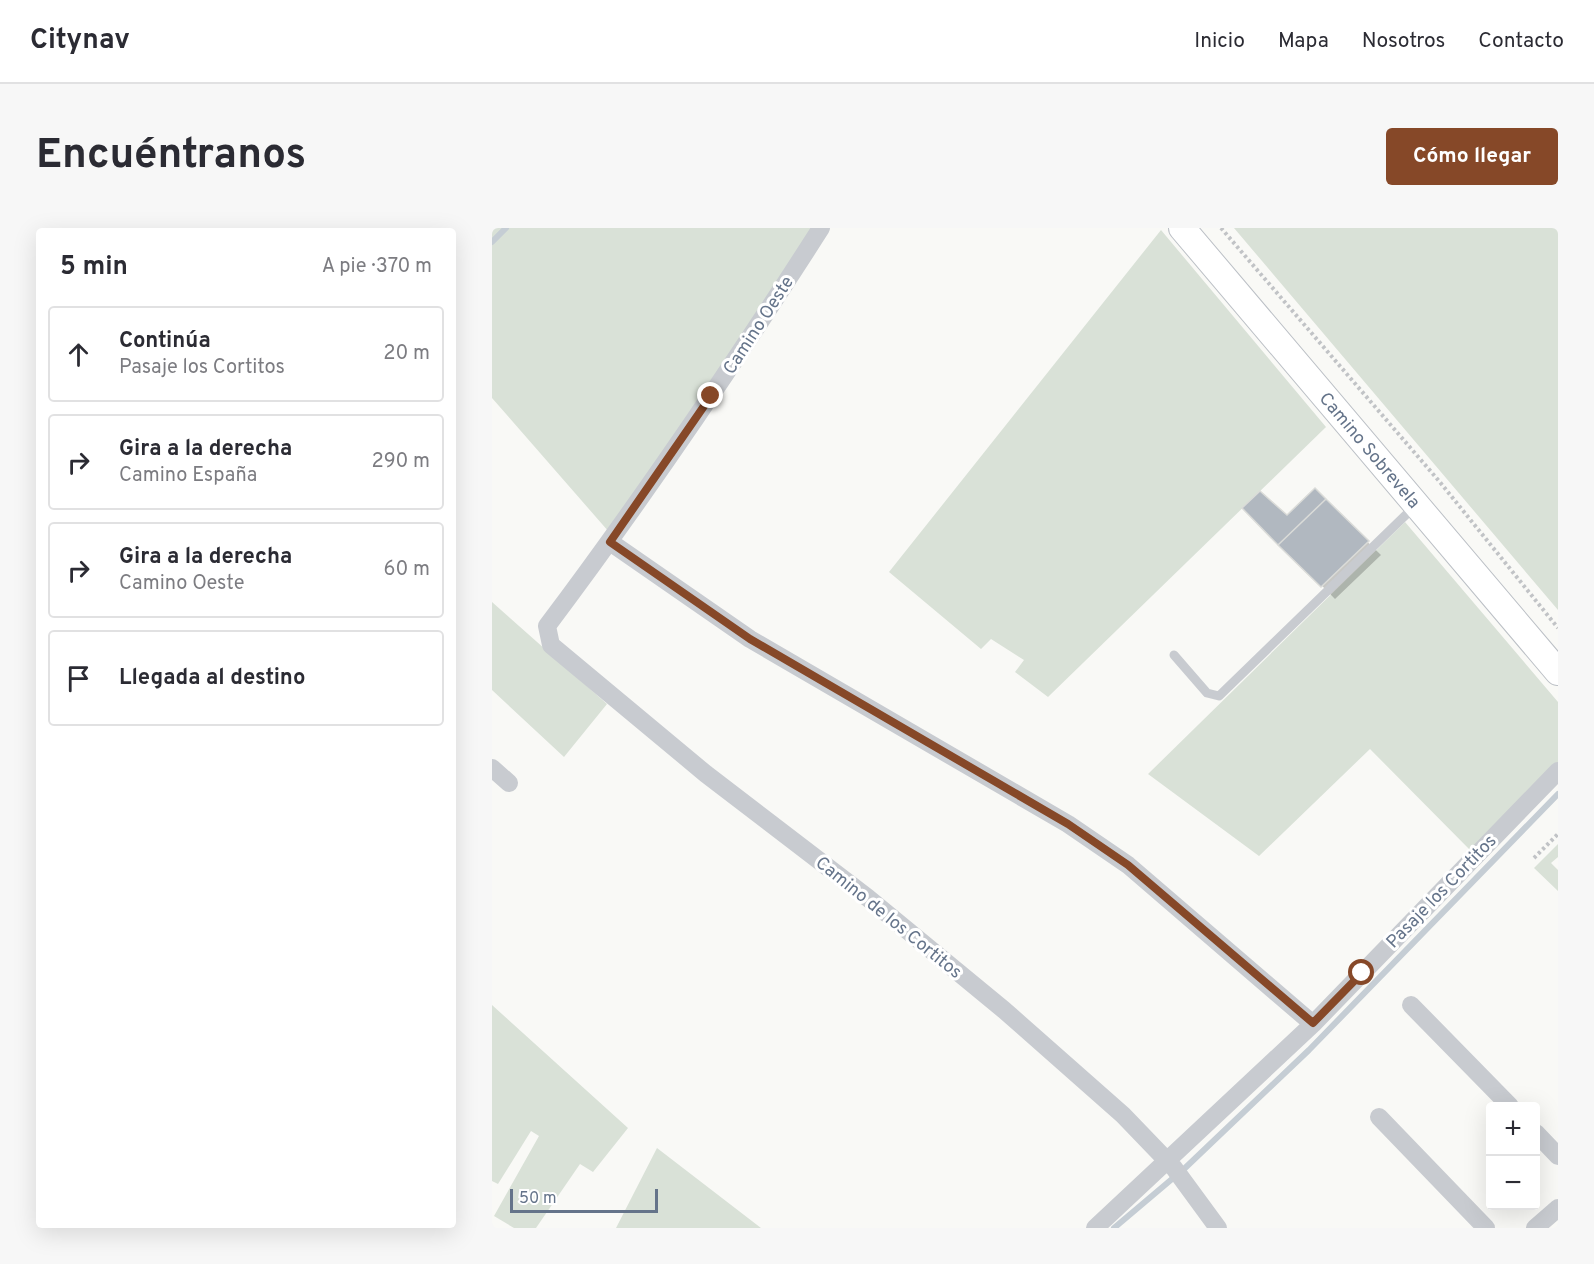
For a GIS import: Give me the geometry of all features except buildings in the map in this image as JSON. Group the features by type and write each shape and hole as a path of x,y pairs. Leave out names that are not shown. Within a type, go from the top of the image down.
{"main road":[{"name":"Camino Sobrevela","path":"1182,228 1558,672"}],"street":[{"name":"Camino Oeste","path":"548,626 610,542 736,360 821,228"},
{"path":"610,542 750,639 1068,824 1128,865 1313,1023"},
{"name":"Camino de los Cortitos","path":"548,626 551,645 706,774 868,898 1004,1010 1123,1115 1175,1170 1218,1228"},
{"path":"492,768 509,783"},
{"name":"Pasaje los Cortitos","path":"1095,1228 1175,1170 1313,1023 1558,771"},
{"path":"1412,1005 1505,1102"},
{"path":"1379,1117 1486,1228"},
{"path":"1540,1137 1558,1156"},
{"path":"1535,1228 1558,1208"}],"lane":[{"path":"1174,655 1207,693 1214,697 1223,693 1417,504"}],"path":[{"path":"1221,228 1439,481 1558,627"},
{"path":"1534,858 1558,834"}],"shaded area":[{"path":"492,228 812,228 717,379 609,532 492,398"},
{"path":"1234,228 1558,228 1558,610"},
{"path":"1161,230 1326,427 1048,697 1015,672 1024,660 991,639 981,649 889,572"},
{"path":"1405,522 1558,702 1558,765 1472,852 1370,749 1259,856 1148,774"},
{"path":"492,602 607,704 564,757 492,690"},
{"path":"1558,844 1558,857 1551,863 1558,870 1558,891 1534,868"},
{"path":"492,1005 628,1128 593,1172 580,1164 536,1228 514,1228 494,1216 539,1136 531,1131 498,1184 492,1181"},
{"path":"657,1148 761,1228 616,1228"}],"waterway":[{"path":"492,242 506,228"},
{"path":"1184,1169 1309,1050 1558,794"},
{"path":"1114,1228 1172,1179"}],"route":[{"path":"711,396 610,542 750,639 1068,824 1128,865 1313,1023 1362,973"}]}
